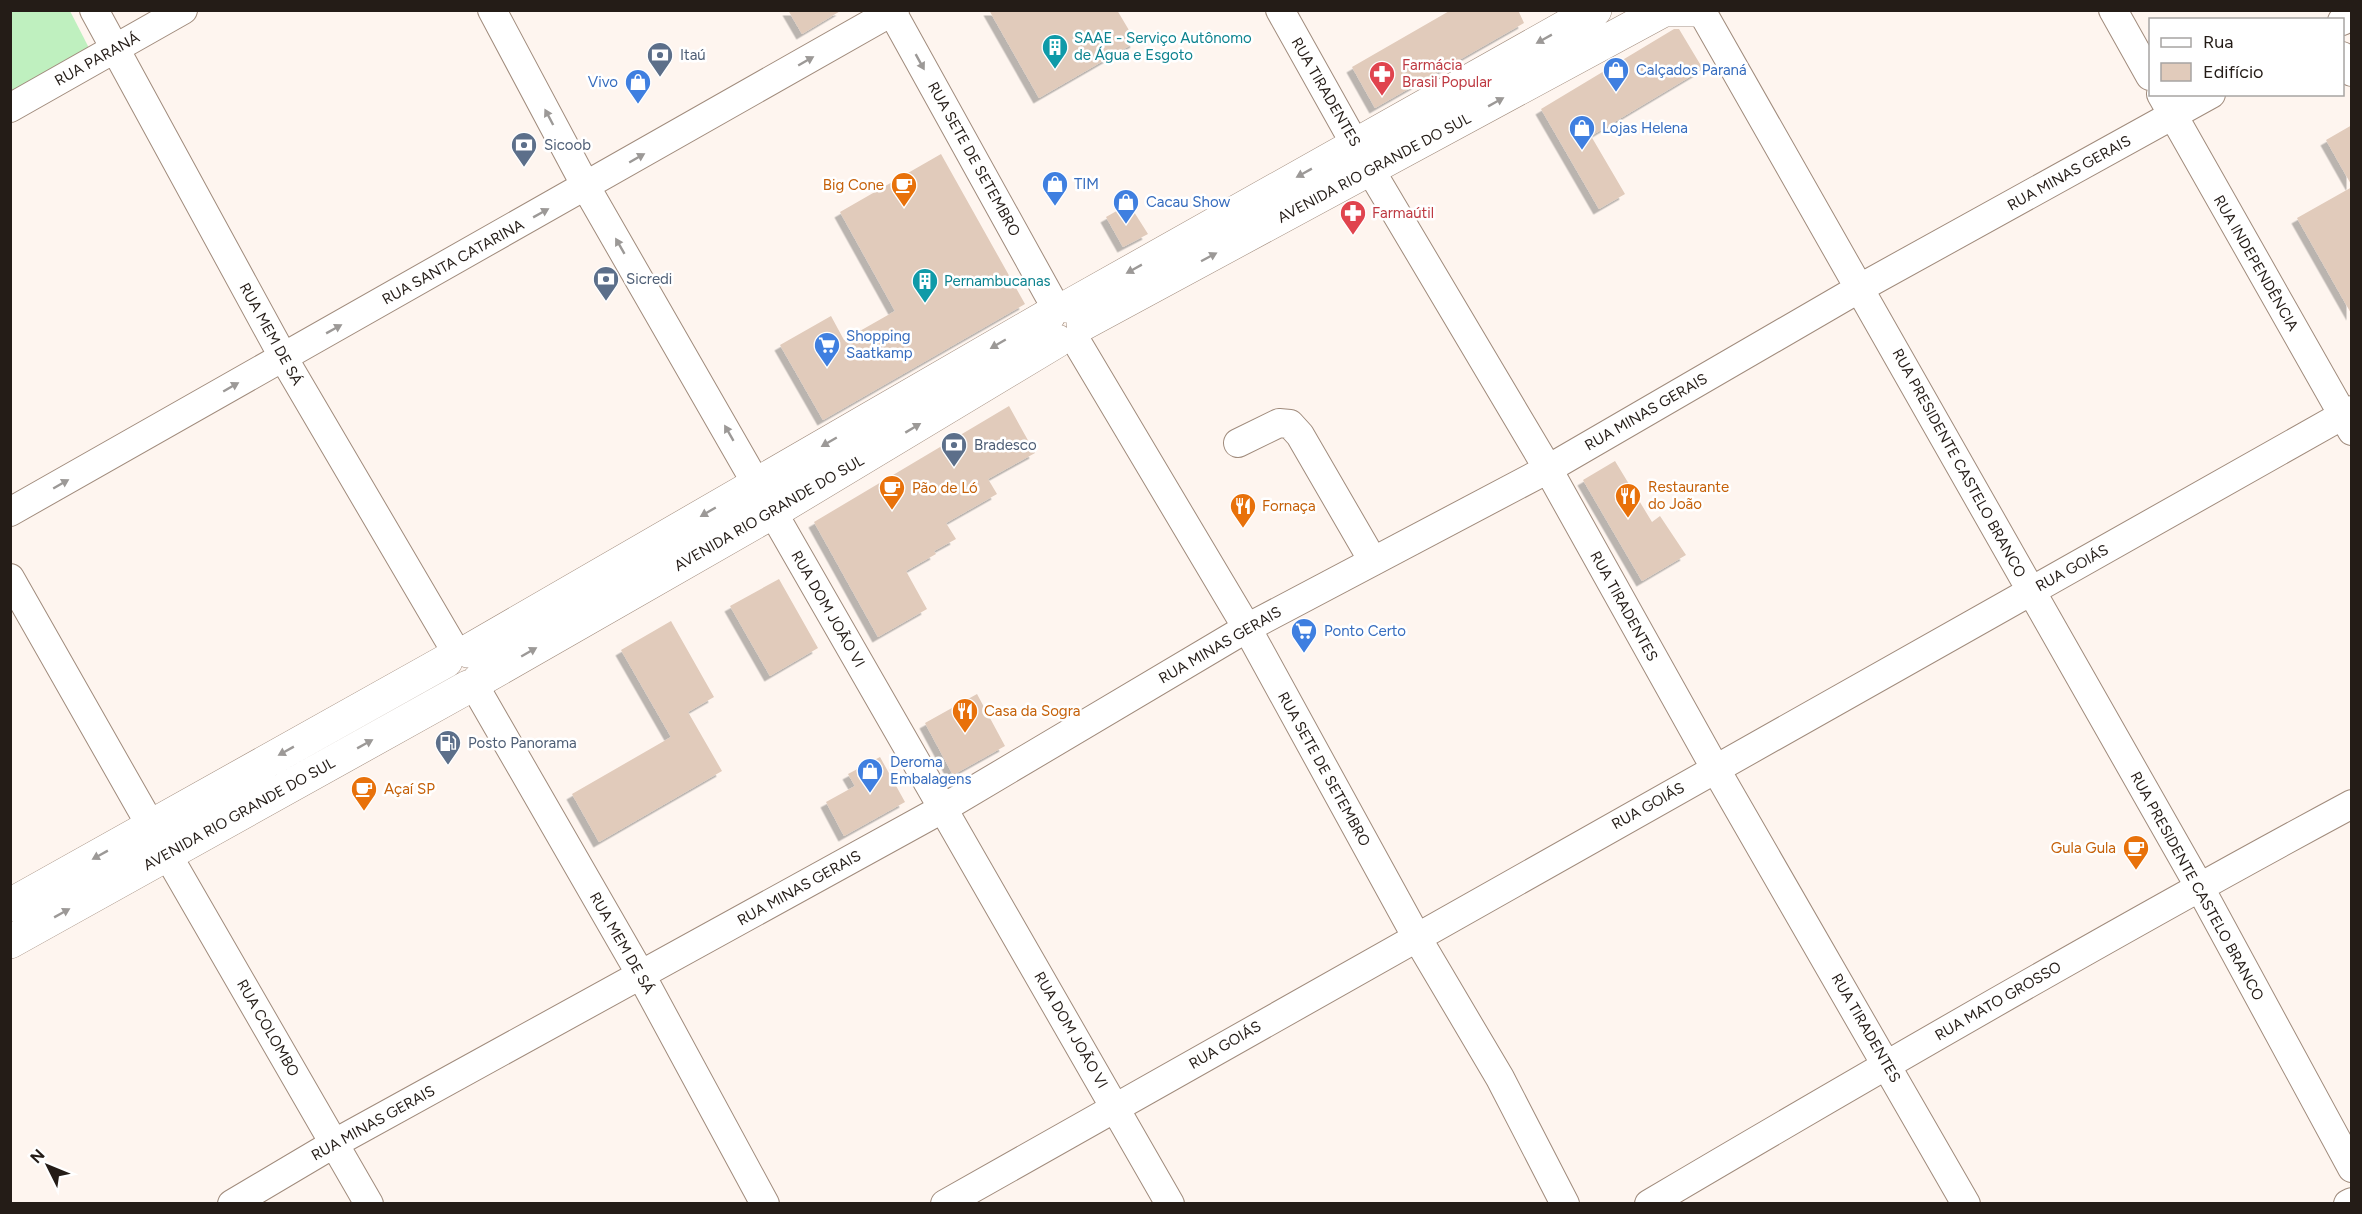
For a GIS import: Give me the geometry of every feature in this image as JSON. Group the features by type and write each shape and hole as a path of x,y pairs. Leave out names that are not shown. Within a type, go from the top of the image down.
{"main road":[{"name":"AVENIDA RIO GRANDE DO SUL","path":"1363,157 1596,10"},
{"name":"AVENIDA RIO GRANDE DO SUL","path":"465,670 759,483 1065,322 1363,157 1664,10"},
{"path":"1671,10 1693,10"},
{"name":"AVENIDA RIO GRANDE DO SUL","path":"10,942 159,840 465,670 773,512 1065,322"},
{"name":"AVENIDA RIO GRANDE DO SUL","path":"10,904 159,840"}],"street":[{"name":"RUA MEM DE SÁ","path":"94,10 283,358 641,975 765,1203"},
{"name":"RUA PARANÁ","path":"10,108 183,10"},
{"name":"RUA DOM JOÃO VI","path":"492,10 586,187 759,483 773,512 942,809 1170,1203"},
{"name":"RUA TIRADENTES","path":"1280,10 1363,157 1548,469 1715,768 1966,1203"},
{"name":"RUA PRESIDENTE CASTELO BRANCO","path":"1701,10 2199,886 2352,1168"},
{"path":"2113,10 2149,73"},
{"name":"RUA SANTA CATARINA","path":"10,512 893,11"},
{"name":"RUA SETE DE SETEMBRO","path":"893,11 1065,322 1246,628 1416,936 1500,1078 1565,1203"},
{"path":"2344,59 2352,72"},
{"name":"RUA MINAS GERAIS","path":"232,1203 335,1143 942,809 1246,628 1548,469 1860,288 2167,105 2203,96"},
{"name":"RUA INDEPENDÊNCIA","path":"2167,105 2348,419"},
{"name":"RUA GOIÁS","path":"945,1203 2031,591 2348,419"},
{"path":"1238,443 1279,423 1290,424 1300,435 1373,561"},
{"name":"RUA COLOMBO","path":"10,578 369,1203"},
{"name":"RUA MATO GROSSO","path":"1648,1203 2199,886 2352,804"}],"green space":[{"path":"11,11 70,11 89,48 11,95"}],"building":[{"path":"788,10 842,10 802,34"},
{"name":"SAAE - Serviço Autônomo de Água e Esgoto","path":"989,10 1117,10 1136,42 1039,98"},
{"path":"1451,10 1518,10 1524,23 1375,108 1352,67"},
{"path":"1674,29 1679,29 1703,69 1591,136 1625,194 1599,209 1541,109"},
{"path":"2352,125 2352,186 2326,140"},
{"path":"941,154 1025,304 823,420 780,345 831,316 844,340 895,311 840,212"},
{"path":"2352,187 2352,315 2297,218"},
{"name":"Cacau Show","path":"1129,204 1148,234 1123,247 1106,217"},
{"path":"1009,406 1035,453 988,479 997,494 946,523 956,539 934,551 936,554 906,571 927,609 878,637 814,522"},
{"name":"Restaurante do João","path":"1615,461 1652,522 1660,516 1686,555 1642,581 1583,480"},
{"path":"779,579 818,648 770,676 730,606"},
{"path":"671,621 714,697 688,712 722,771 599,842 572,794 671,737 621,650"},
{"name":"Casa da Sogra","path":"977,694 1005,746 953,775 925,723"},
{"name":"Deroma Embalagens","path":"880,757 905,802 844,836 826,802 855,786 848,774"}],"place":[{"name":"SAAE - Serviço Autônomo de Água e Esgoto","path":"1055,70"},
{"name":"Itaú","path":"660,78"},
{"name":"Calçados Paraná","path":"1616,93"},
{"name":"Farmácia Brasil Popular","path":"1382,97"},
{"name":"Vivo","path":"638,105"},
{"name":"Lojas Helena","path":"1582,151"},
{"name":"Sicoob","path":"524,168"},
{"name":"TIM","path":"1055,207"},
{"name":"Big Cone","path":"904,208"},
{"name":"Cacau Show","path":"1126,225"},
{"name":"Farmaútil","path":"1353,236"},
{"name":"Sicredi","path":"606,302"},
{"name":"Pernambucanas","path":"925,304"},
{"name":"Shopping Saatkamp","path":"827,368"},
{"name":"Bradesco","path":"954,468"},
{"name":"Pão de Ló","path":"892,511"},
{"name":"Restaurante do João","path":"1628,519"},
{"name":"Fornaça","path":"1243,529"},
{"name":"Ponto Certo","path":"1304,654"},
{"name":"Casa da Sogra","path":"965,734"},
{"name":"Posto Panorama","path":"448,766"},
{"name":"Deroma Embalagens","path":"870,794"},
{"name":"Açaí SP","path":"364,812"},
{"name":"Gula Gula","path":"2136,871"}]}
